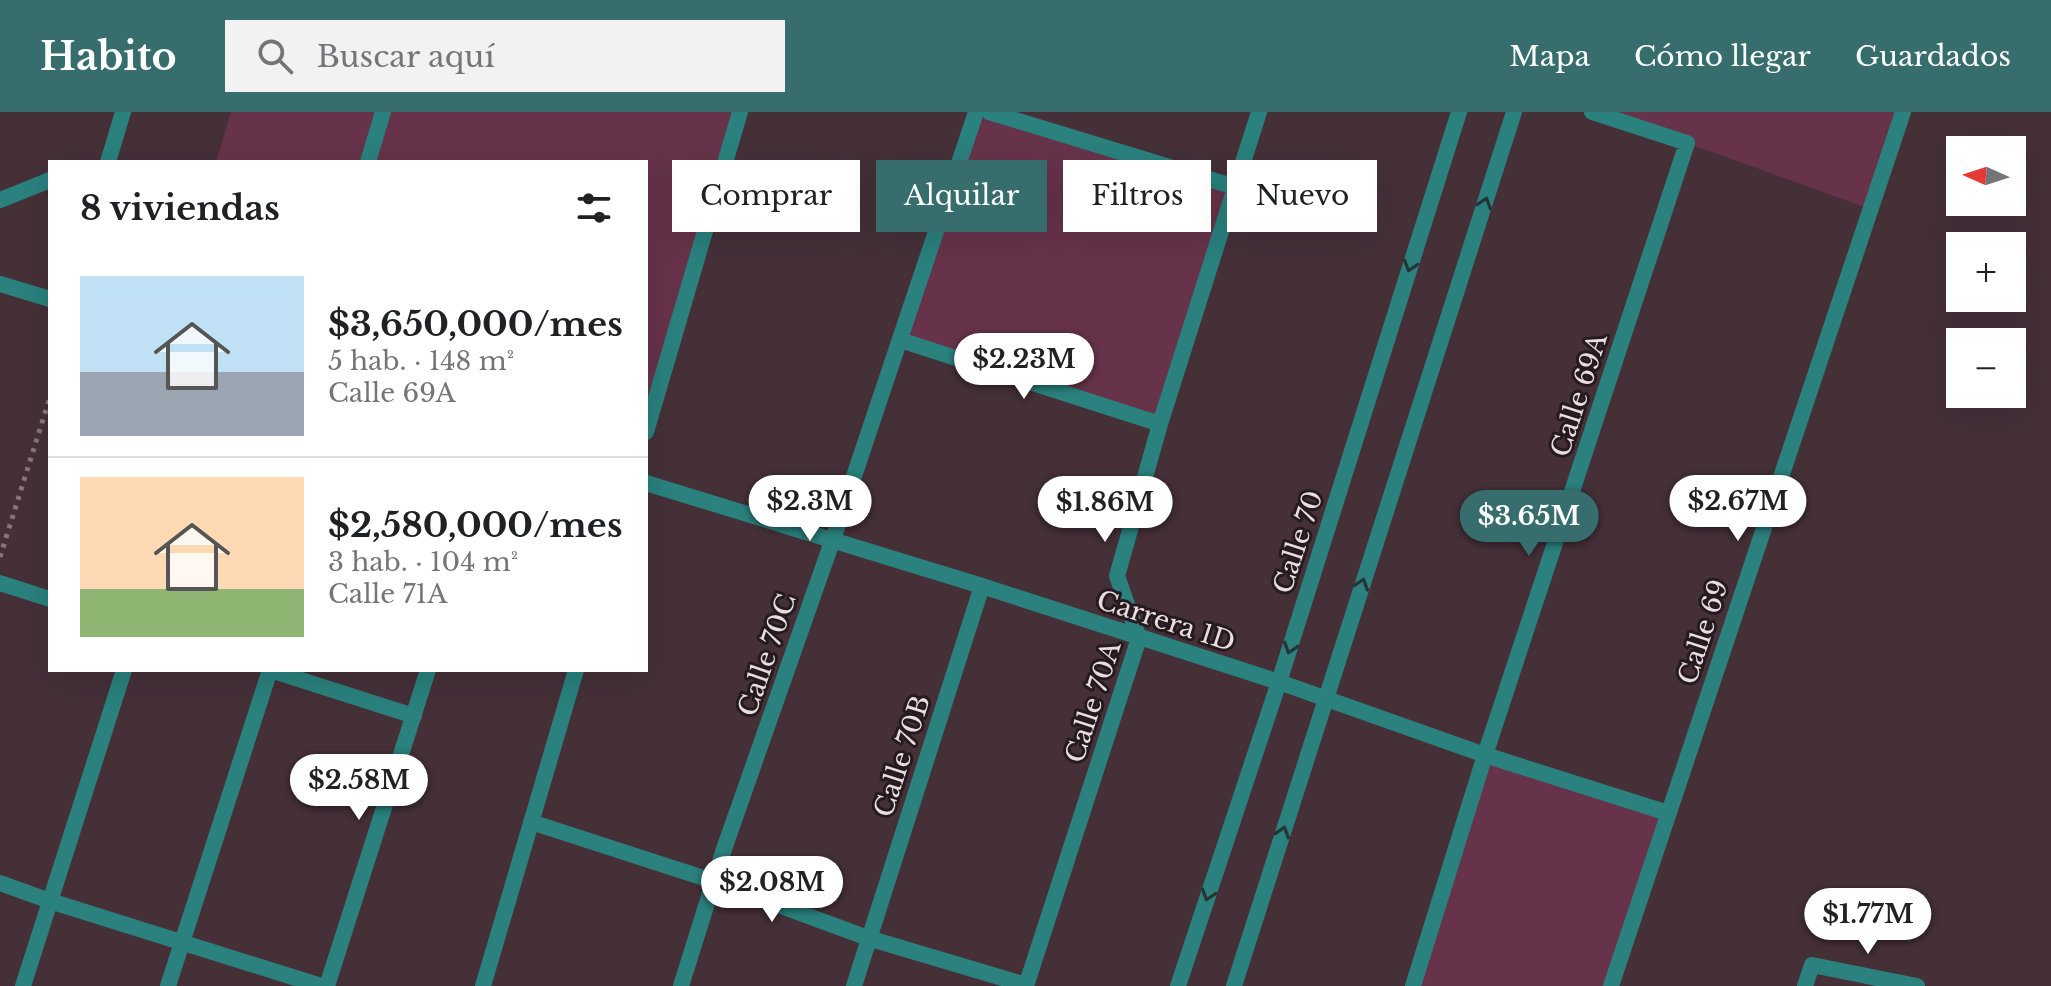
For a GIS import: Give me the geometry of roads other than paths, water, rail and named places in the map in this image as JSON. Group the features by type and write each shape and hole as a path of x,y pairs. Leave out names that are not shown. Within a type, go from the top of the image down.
{"street":[{"path":"105,160 123,112"},
{"path":"369,160 383,112"},
{"path":"648,425 740,112"},
{"name":"Calle 70C","path":"681,986 713,881 833,539 976,112"},
{"path":"989,112 1227,185"},
{"name":"Calle 70A","path":"1244,160 1259,112"},
{"name":"Calle 70","path":"1178,986 1279,682 1459,112"},
{"path":"1234,986 1514,112"},
{"name":"Calle 69A","path":"1413,986 1485,755 1687,143 1592,112"},
{"name":"Calle 69","path":"1611,986 1903,112"},
{"path":"0,200 48,181"},
{"name":"Calle 70A","path":"1026,985 1139,638 1117,576 1160,424 1227,212"},
{"path":"0,284 48,298"},
{"path":"900,340 1160,424"},
{"name":"Carrera 1D","path":"648,484 982,586 1279,682 1485,755 1668,813"},
{"path":"0,583 48,598"},
{"name":"Calle 70B","path":"854,986 982,586"},
{"path":"23,986 123,672"},
{"path":"168,986 269,672"},
{"path":"276,672 414,716"},
{"path":"327,986 427,672"},
{"path":"483,986 575,672"},
{"path":"531,822 713,881 868,938 1026,985"},
{"path":"0,883 321,986"},
{"path":"1805,986 1812,965 1917,986"}]}
